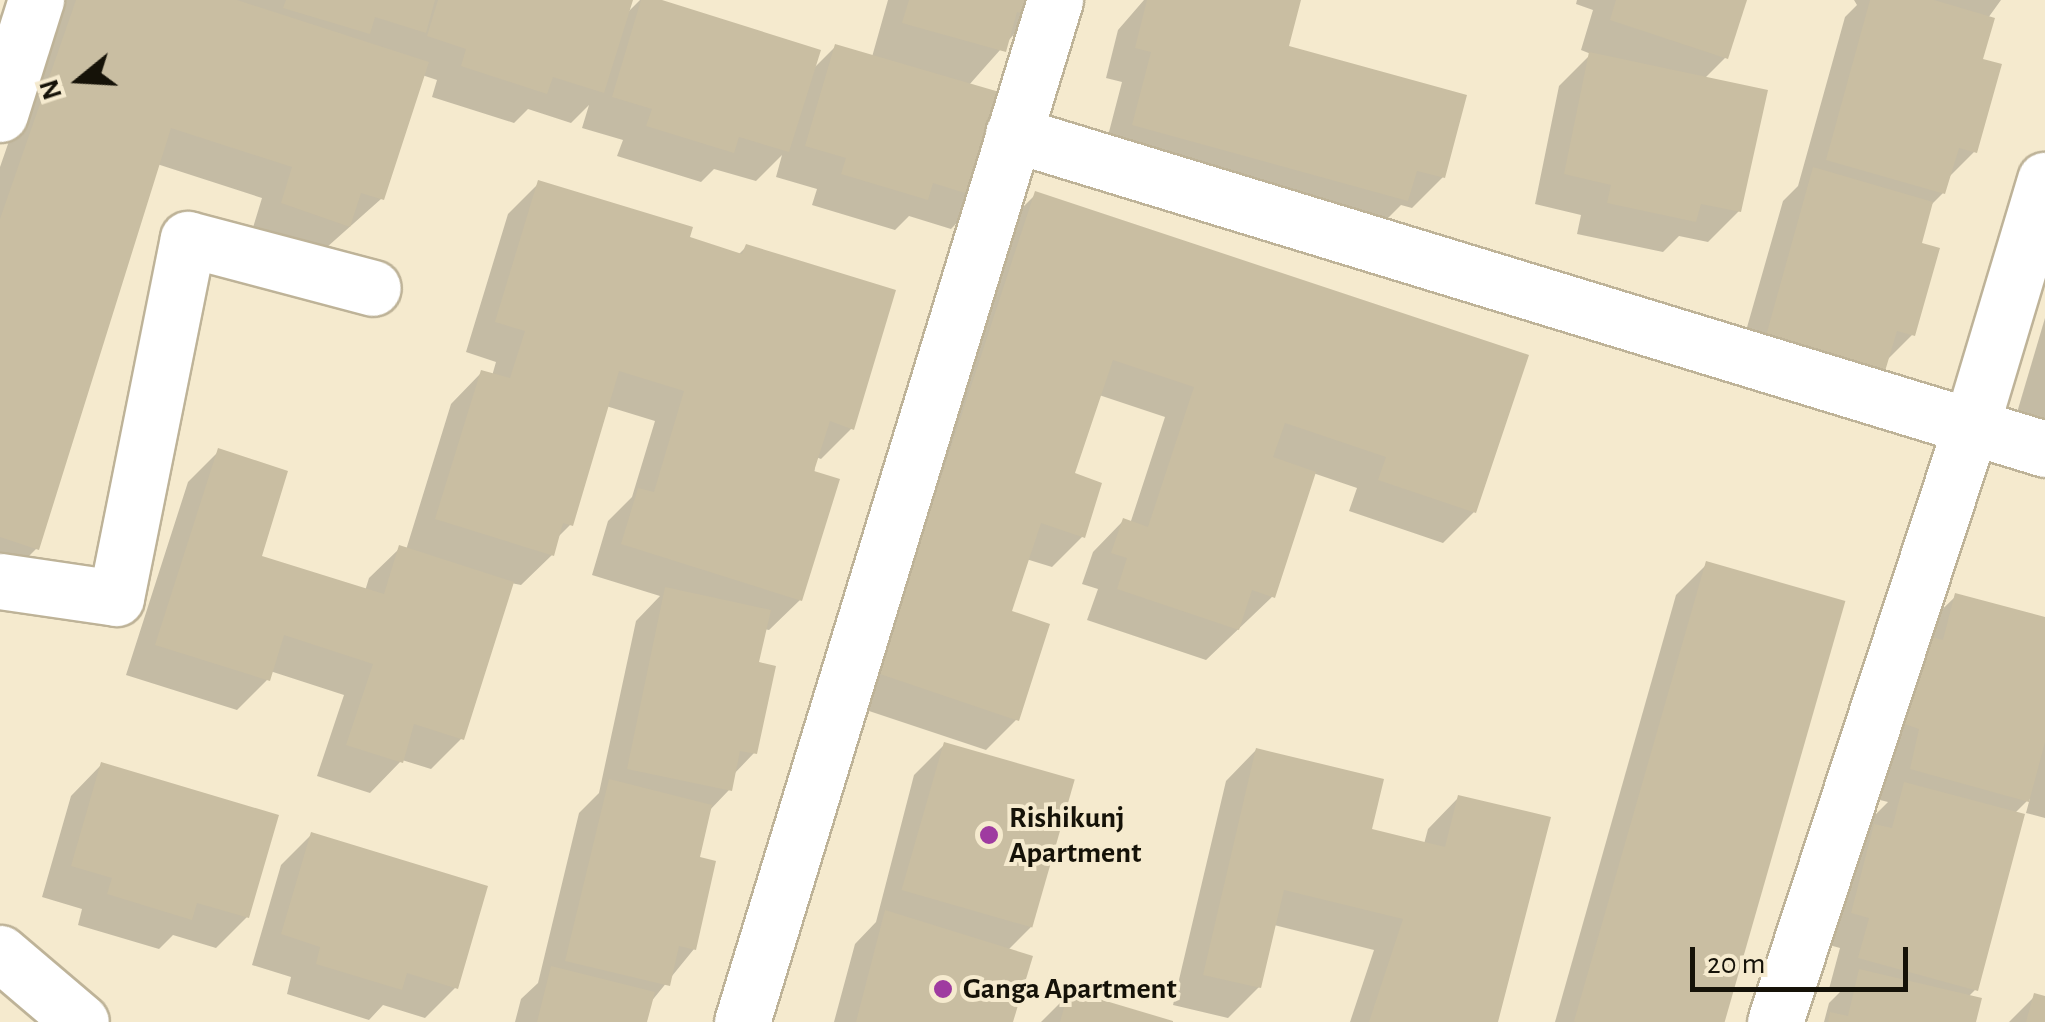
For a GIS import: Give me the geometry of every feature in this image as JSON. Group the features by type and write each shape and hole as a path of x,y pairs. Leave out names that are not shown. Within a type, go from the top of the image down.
{"street":[{"path":"0,114 36,0"},
{"path":"742,1022 1055,0"},
{"path":"1013,134 2045,448"},
{"path":"1775,1022 1972,423 2045,180"},
{"path":"0,581 116,598 188,239 373,288"},
{"path":"0,953 81,1022"}],"building":[{"path":"76,0 237,0 429,62 384,200 361,193 350,227 281,203 292,167 171,128 39,550 0,537 0,219"},
{"path":"286,0 435,0 426,33 375,17 370,34 283,8"},
{"path":"438,0 633,0 604,93 553,77 547,94 461,66 466,49 427,36"},
{"path":"641,0 662,0 821,50 789,152 739,137 734,153 646,126 652,109 612,97"},
{"path":"909,0 1038,0 1033,17 1017,12 1006,52 902,23"},
{"path":"1147,0 1301,0 1289,46 1467,95 1445,178 1417,171 1408,201 1132,125 1151,52 1135,48"},
{"path":"1616,0 1747,0 1728,59 1610,20"},
{"path":"1870,0 1934,0 1995,18 1983,59 2002,64 1977,153 1959,148 1945,194 1826,160"},
{"path":"835,44 1013,96 984,199 933,183 928,200 841,174 846,158 805,146"},
{"path":"1589,52 1768,90 1741,212 1701,204 1696,222 1607,203 1611,185 1564,174"},
{"path":"1813,167 1933,202 1922,243 1940,248 1915,336 1897,331 1883,378 1764,343"},
{"path":"538,180 693,227 690,237 742,254 746,244 896,290 854,430 830,421 814,471 840,479 802,601 621,544 638,488 654,492 684,391 619,371 573,526 563,523 554,556 435,519 481,370 510,378 525,331 495,322"},
{"path":"1035,191 1529,355 1476,513 1378,480 1386,457 1285,423 1273,457 1316,472 1275,598 1252,590 1239,630 1117,589 1127,558 1111,553 1123,518 1148,527 1194,387 1113,360 1075,473 1102,483 1085,538 1041,523 1012,611 1050,624 1019,721 877,673"},
{"path":"218,448 288,471 262,556 384,594 399,545 514,582 464,740 414,724 403,763 346,745 373,664 284,635 270,681 155,645"},
{"path":"1706,561 1845,601 1725,1022 1574,1021"},
{"path":"665,587 771,610 759,662 776,666 757,754 740,751 732,791 627,769"},
{"path":"1955,593 2045,617 2045,742 2029,802 1910,769 1919,729 1902,723 1925,635 1943,640"},
{"name":"Rishikunj Apartment","path":"944,742 1075,779 1032,928 902,890"},
{"path":"1256,748 1384,779 1372,829 1445,847 1458,795 1551,817 1498,1022 1369,1022 1403,919 1284,890 1261,988 1203,975"},
{"path":"101,762 279,815 249,918 197,903 192,920 107,894 112,878 71,866"},
{"path":"609,779 712,805 700,857 716,861 696,950 679,946 670,986 565,961"},
{"path":"1904,782 2025,814 1978,991 1858,958 1869,918 1851,913 1874,824 1892,828"},
{"path":"311,832 488,886 458,989 407,973 402,990 316,964 320,947 281,934"},
{"name":"Ganga Apartment","path":"885,910 1033,956 1013,1022 856,1022"},
{"path":"551,966 655,992 647,1022 537,1022"},
{"path":"1859,969 1982,998 1976,1022 1828,1022 1830,1012 1848,1016"},
{"path":"1069,990 1173,1021 1173,1022 1060,1022"},
{"path":"2034,993 2045,996 2045,1022 2026,1022"}],"place":[{"name":"Rishikunj Apartment","path":"989,835"},
{"name":"Ganga Apartment","path":"943,989"}]}
